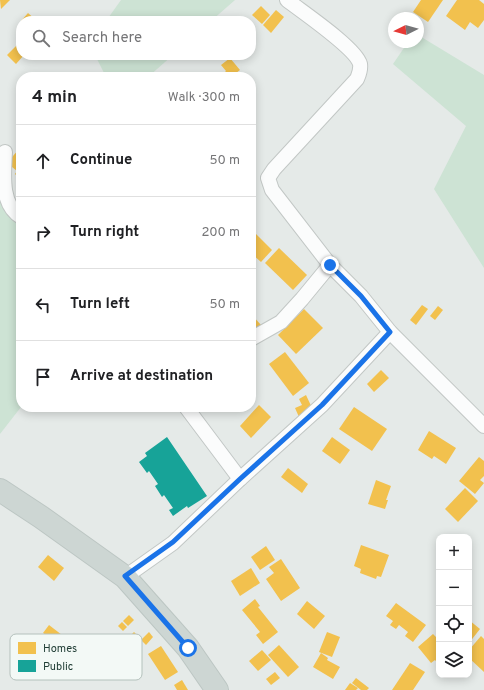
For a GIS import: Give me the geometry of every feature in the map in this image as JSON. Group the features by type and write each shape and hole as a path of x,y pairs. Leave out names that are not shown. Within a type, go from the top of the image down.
{"main road":[{"path":"0,490 125,576 188,648 217,690"}],"street":[{"path":"287,0 326,28 354,55 360,62 360,71 357,79 274,169 268,178 272,190 330,265 361,296 390,332 484,426"},
{"path":"5,152 4,188 10,206 16,214"},
{"path":"256,336 281,322 302,300 330,265"},
{"path":"125,576 173,542 322,405 390,332"},
{"path":"190,412 240,479"}],"green space":[{"path":"121,0 235,0 217,16 110,16"},
{"path":"424,39 484,75 484,268 434,189 466,126 393,64 404,48 424,48"},
{"path":"98,60 167,60 154,72 104,72"},
{"path":"0,195 16,209 17,412 0,434"}],"building: Homes":[{"path":"0,0 10,0 1,9"},
{"path":"421,0 443,0 428,22 424,19 424,12 413,12"},
{"path":"457,0 479,0 484,4 484,20 478,28 470,22 465,30 446,16"},
{"path":"261,6 270,15 262,24 256,19 256,16 252,15"},
{"path":"276,10 284,17 271,33 263,25"},
{"path":"16,46 16,60 20,60 16,64 7,55"},
{"path":"227,60 232,60 240,70 237,72 225,72 226,71 221,65"},
{"path":"16,152 16,170 7,163"},
{"path":"256,234 272,250 261,262 256,258"},
{"path":"279,248 307,275 293,290 265,263"},
{"path":"422,305 428,309 416,325 410,320"},
{"path":"438,306 443,310 435,320 430,316"},
{"path":"304,309 323,328 296,354 278,335"},
{"path":"256,319 262,326 256,331"},
{"path":"285,352 309,383 293,396 269,364"},
{"path":"381,370 389,378 374,392 367,384"},
{"path":"306,395 313,410 299,417 295,408 302,405 299,399"},
{"path":"259,405 271,417 251,438 240,426 253,412 256,412 256,408"},
{"path":"354,407 387,429 372,451 339,429"},
{"path":"429,431 456,448 446,464 434,456 432,459 418,450"},
{"path":"332,437 350,450 340,464 322,451"},
{"path":"479,457 484,461 484,476 480,480 484,483 475,494 459,481"},
{"path":"288,468 308,484 302,493 281,477"},
{"path":"376,480 391,486 386,500 388,500 385,509 368,504"},
{"path":"465,488 478,501 458,522 445,509"},
{"path":"361,545 389,555 381,577 377,576 376,579 360,573 361,569 354,566"},
{"path":"266,546 275,560 260,570 251,557"},
{"path":"48,555 64,568 54,581 38,567"},
{"path":"281,559 300,588 281,601 266,579 274,573 269,567"},
{"path":"251,568 260,583 240,596 231,581"},
{"path":"255,599 260,606 258,607 278,632 263,644 256,635 260,632 242,610"},
{"path":"307,601 325,616 314,629 297,614"},
{"path":"396,603 426,625 413,642 405,636 408,632 399,625 396,629 390,625 393,621 386,616"},
{"path":"129,615 134,620 128,626 123,621"},
{"path":"122,622 127,627 123,631 118,626"},
{"path":"472,622 480,629 472,639"},
{"path":"49,625 61,634 44,634 43,633"},
{"path":"149,632 153,637 146,645 142,639"},
{"path":"327,632 340,637 332,657 319,652"},
{"path":"433,634 436,637 436,661 435,660 431,663 418,647"},
{"path":"481,636 484,639 484,672 472,661 472,646"},
{"path":"279,645 299,667 288,677 268,655"},
{"path":"161,646 178,672 165,680 148,654"},
{"path":"262,650 271,660 258,671 249,661"},
{"path":"321,653 328,658 327,660 340,667 333,679 313,667"},
{"path":"410,663 425,672 413,690 392,690"},
{"path":"275,672 280,678 271,685 266,679"},
{"path":"356,678 369,688 367,690 361,690 352,683"},
{"path":"182,680 188,690 177,690 174,685"},
{"path":"350,683 358,688 356,690 345,690"}],"building: Public":[{"path":"167,437 207,496 188,508 187,506 173,516 169,510 173,508 164,495 162,497 155,486 158,484 149,471 147,473 139,462 147,456 145,453"}],"route":[{"path":"188,648 125,576 173,542 322,405 390,332 361,296 330,265"}]}
